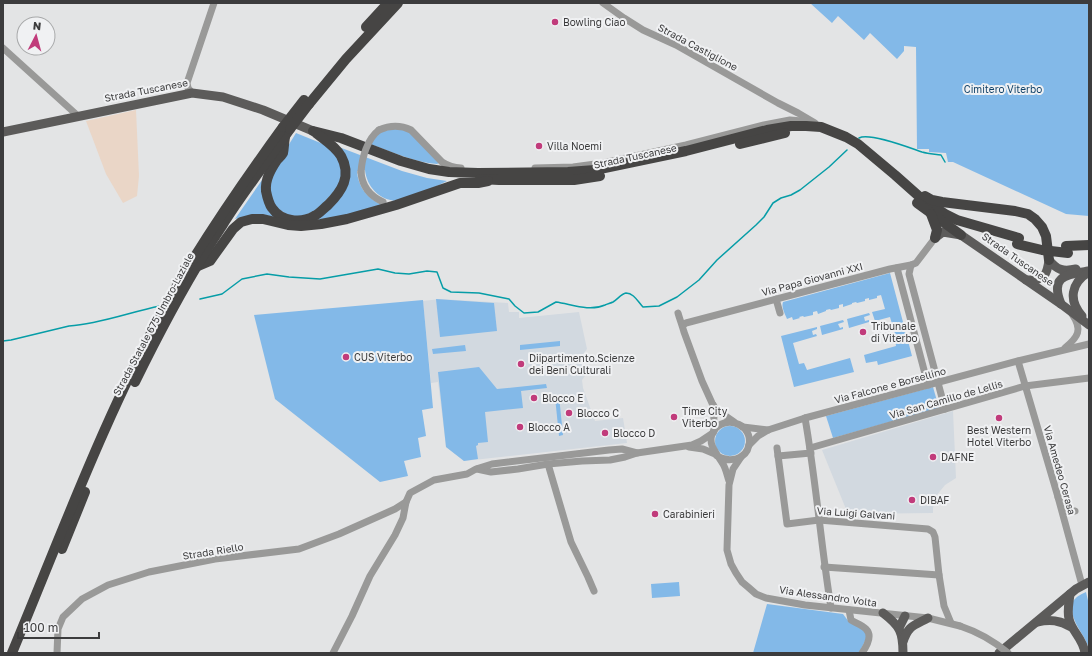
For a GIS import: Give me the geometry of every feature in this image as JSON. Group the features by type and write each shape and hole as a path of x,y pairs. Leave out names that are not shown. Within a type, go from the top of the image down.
{"highway":[{"name":"Strada Statale 675 Umbro-Laziale","path":"20,653 116,420 156,340 196,267 221,226 307,102 345,51 388,3"},
{"name":"Strada Statale 675 Umbro-Laziale","path":"307,102 398,3"},
{"name":"Strada Tuscanese","path":"313,131 341,138 402,161 429,169 449,172 478,173 568,172 596,170 686,151 767,130 814,124 846,137 858,144 895,175"},
{"name":"Strada Statale 675 Umbro-Laziale","path":"12,653 91,460 112,412 149,337 204,240 241,184 286,131"},
{"path":"286,131 283,152 270,171 267,181 267,198 272,208 280,216 287,219 302,220 313,217 329,204 340,190 345,178 344,165 339,154 333,147 313,131"},
{"name":"Strada Tuscanese","path":"313,131 343,146 410,171 428,175 492,180 574,180 601,176 675,160 785,133 806,132 826,135 855,149 935,216"},
{"path":"419,166 456,168"},
{"path":"895,175 922,199 945,214 957,220 1018,241"},
{"path":"895,175 932,200 1028,214 1042,227 1046,236 1049,260"},
{"path":"196,267 210,261 233,228 241,222 252,219 262,219 288,225 301,226 347,219 396,205 460,183 478,183 492,180"},
{"path":"383,202 396,205"},
{"path":"935,216 962,229 1067,250 1089,251"},
{"path":"935,216 961,235"},
{"path":"935,216 934,220 937,230 935,238"},
{"path":"1067,250 1089,245"}],"main road":[{"name":"Strada Tuscanese","path":"3,132 192,93 222,97 263,110 313,131"},
{"path":"935,238 943,232 961,235"},
{"name":"Strada Tuscanese","path":"961,235 1088,324"},
{"path":"1049,260 1054,266 1061,270 1069,270 1089,265"},
{"path":"1026,280 1040,279 1044,276 1048,270 1049,260"},
{"path":"1061,304 1057,293 1057,286 1060,281 1064,277 1089,271"},
{"path":"1088,324 1077,310 1073,295 1074,289 1078,282 1089,271"},
{"path":"999,653 1070,594 1086,583"},
{"path":"1070,594 1068,615 1072,627 1084,646 1085,653"},
{"path":"883,613 899,628 903,642 903,653"},
{"path":"905,616 909,628"},
{"path":"899,628 905,616"},
{"path":"903,642 905,634 909,628 930,619"},
{"path":"1036,623 1044,620 1055,620 1072,627"}],"street":[{"path":"192,93 186,83 214,3"},
{"name":"Strada Castiglione","path":"603,3 643,30 676,45 786,106 814,124"},
{"path":"3,48 78,116"},
{"path":"780,122 786,115 786,106"},
{"name":"Strada Tuscanese","path":"456,168 495,169 568,167 598,164 686,145 780,122 796,120 814,124"},
{"path":"383,202 367,190 361,172 361,163 369,143 373,135 379,130 392,126 399,126 411,130 442,162 456,168"},
{"path":"935,238 916,263 911,265 909,274 945,409"},
{"name":"Via Papa Giovanni XXI","path":"683,326 686,323 890,269 911,265"},
{"path":"897,268 928,385"},
{"path":"776,299 780,313"},
{"path":"906,305 916,303"},
{"path":"1063,350 1077,336 1079,326 1077,320 1070,311"},
{"path":"678,313 694,360 712,403 721,413 743,427 748,435 749,445 741,457 731,460 726,460 698,448 681,447"},
{"name":"Via Falcone e Borsellino","path":"749,445 758,436 768,430 805,418 1018,361 1089,344"},
{"path":"922,362 931,359"},
{"name":"Via Amedeo Cerasa","path":"1018,361 1058,497 1086,583"},
{"name":"Via San Camillo de Lellis","path":"778,456 811,450 1025,386 1089,378"},
{"path":"712,403 715,416 711,442 712,448 716,455"},
{"path":"805,418 811,450 824,566 831,608"},
{"path":"476,469 491,472 548,464 610,460 637,453 692,445 701,441 721,424 734,422"},
{"name":"Via Falcone e Borsellino","path":"743,427 768,430"},
{"name":"Via Luigi Galvani","path":"777,448 787,524 819,520 928,529 933,532 935,537 942,610 951,623"},
{"path":"333,653 370,576 395,535 403,518 406,501 410,493 434,480 467,474 476,469 492,464 622,449 637,453"},
{"name":"Via Alessandro Volta","path":"716,455 725,469 729,485"},
{"name":"Via Alessandro Volta","path":"741,457 733,469 729,485 728,550 731,564 742,582 756,594 766,598 831,608 883,613 951,623 987,637 1008,653"},
{"path":"548,464 571,542 594,591"},
{"path":"1058,497 1063,496 1068,512 1074,511"},
{"name":"Strada Riello","path":"57,653 58,629 64,617 82,599 108,585 149,572 215,559 299,549 339,534 395,509 406,501"},
{"path":"824,566 938,575"},
{"path":"849,610 851,620 866,628 868,633 868,642 862,653"},
{"path":"930,619 942,610"},
{"path":"942,610 943,622"}],"shaded area":[{"path":"136,110 139,176 137,196 123,203 106,174 86,121"},
{"path":"440,299 508,303 509,312 519,312 519,318 579,312 587,349 580,358 585,376 582,380 583,388 595,421 623,418 627,443 464,461 446,447 438,382 431,383 423,301"},
{"path":"953,411 956,478 945,485 936,496 933,513 848,514 822,450"}],"green space":[{"name":"Cimitero Viterbo","path":"810,3 1089,3 1089,216 1066,214 953,162 948,162 946,153 929,152 929,149 917,149 916,47 904,46 904,51 897,59 870,33 864,40 838,16 832,23"},
{"path":"396,128 410,132 439,163 428,163 411,159 370,144 380,132"},
{"path":"296,133 328,146 339,159 341,169 341,178 337,188 318,209 302,217 288,215 275,207 270,197 272,172"},
{"path":"339,147 402,171 427,178 447,181 397,201 385,198 375,192 368,182 365,170 357,171 361,187 372,199 382,205 363,212 321,220 314,219 343,191"},
{"path":"262,180 276,218 256,214 235,219"},
{"path":"890,273 912,356 878,365 877,361 866,363 864,355 896,346 896,338 890,317 875,321 872,312 885,309 881,295 877,296 877,298 869,300 869,298 865,299 865,301 852,303 843,307 843,304 839,305 839,308 826,310 818,314 817,311 813,312 813,315 799,317 800,318 793,320 792,317 787,319 782,306 783,302"},
{"path":"436,299 494,303 497,331 440,337"},
{"name":"CUS Viterbo","path":"423,300 433,408 422,410 426,436 418,438 421,457 404,461 408,476 380,482 275,399 254,315"},
{"path":"869,313 870,315 864,317 865,321 869,320 869,322 849,328 847,319"},
{"path":"843,320 844,322 838,324 840,328 843,327 843,329 822,335 820,326"},
{"path":"817,327 817,329 812,331 813,335 816,334 817,336 793,343 799,364 804,363 807,370 850,358 854,372 794,387 781,336"},
{"path":"560,341 560,346 520,350 520,345"},
{"path":"465,345 466,351 433,354 432,349"},
{"path":"479,367 497,389 546,384 547,388 521,391 523,408 485,412 488,442 478,443 476,446 478,459 464,461 446,447 438,372"},
{"path":"933,387 939,408 833,438 826,416"},
{"path":"559,396 563,435 559,436 555,397"},
{"path":"730,426 741,430 745,441 741,452 730,456 719,452 715,441 719,430"},
{"path":"679,582 680,596 652,598 651,584"},
{"path":"1086,592 1089,605 1089,649 1076,624 1072,608 1074,600"},
{"path":"767,604 843,614 849,622 864,630 866,639 859,653 753,653"}],"waterway":[{"path":"859,138 871,137 922,152 941,155 945,162"},
{"path":"200,299 222,294 242,279 267,274 320,279 378,269 395,273 409,274 427,271 437,272 443,288 451,292 479,293 509,299 524,313 538,312 556,302 586,308 599,307 613,302 626,293 634,296 643,307 659,306 677,297 699,280 717,260 764,217 773,203 800,190 829,167 847,150"},
{"path":"3,341 69,326 104,320 160,306"}],"place":[{"name":"Bowling Ciao","path":"555,22"},
{"name":"Villa Noemi","path":"539,146"},
{"name":"Tribunale di Viterbo","path":"863,332"},
{"name":"CUS Viterbo","path":"346,357"},
{"name":"Diipartimento.Scienze dei Beni Culturali","path":"521,364"},
{"name":"Blocco E","path":"534,398"},
{"name":"Blocco C","path":"569,413"},
{"name":"Time City Viterbo","path":"674,417"},
{"name":"Best Western Hotel Viterbo","path":"999,418"},
{"name":"Blocco A","path":"520,427"},
{"name":"Blocco D","path":"605,433"},
{"name":"DAFNE","path":"933,457"},
{"name":"DIBAF","path":"912,500"},
{"name":"Carabinieri","path":"655,514"}]}
